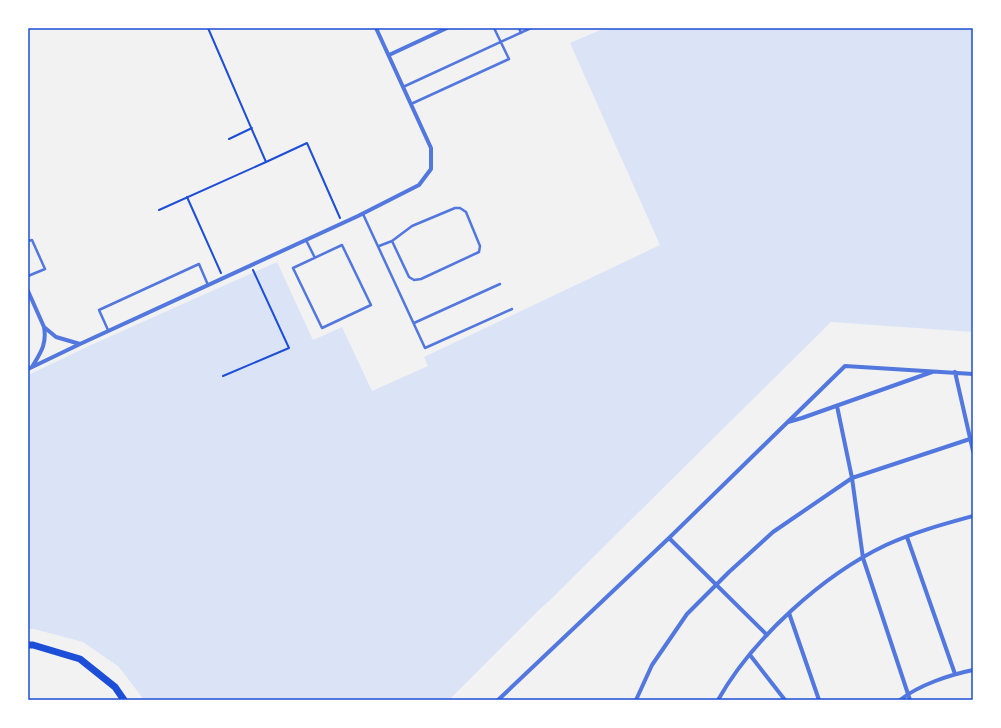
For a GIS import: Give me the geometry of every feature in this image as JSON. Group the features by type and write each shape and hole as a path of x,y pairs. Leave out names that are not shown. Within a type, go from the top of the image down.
{"main road":[{"path":"28,645 33,645 80,658 115,687 124,700"}],"street":[{"path":"30,368 363,214 419,185 431,169 432,148 376,28"},
{"path":"389,55 446,28"},
{"path":"28,291 44,326 46,338 42,352 30,368"},
{"path":"44,326 56,337 80,344"},
{"path":"498,700 669,538 845,366 973,374"},
{"path":"787,422 936,371"},
{"path":"955,372 972,438 973,451"},
{"path":"837,406 852,478 863,558 910,700"},
{"path":"636,700 652,665 687,614 729,572 773,532 852,478 972,438"},
{"path":"718,700 750,654 789,613 811,593 863,558 886,545 973,516"},
{"path":"907,537 955,674"},
{"path":"669,538 767,635"},
{"path":"789,613 819,700"},
{"path":"750,654 785,700"},
{"path":"900,700 908,693 955,674 973,670"}],"lane":[{"path":"411,104 509,59 494,28"},
{"path":"519,28 521,33"},
{"path":"403,87 531,28"},
{"path":"379,246 392,241 412,226 455,208 460,208 466,212 480,246 479,252 421,279 414,280 409,277 392,241"},
{"path":"363,214 425,348 512,309"},
{"path":"28,242 32,240 45,269 28,276"},
{"path":"306,240 315,258"},
{"path":"342,245 371,305 322,328 293,268 315,258 342,245"},
{"path":"108,331 99,310 199,264 208,285"},
{"path":"414,323 500,284"}],"path":[{"path":"208,28 266,162"},
{"path":"228,139 252,128"},
{"path":"159,210 307,143 342,223"},
{"path":"187,197 223,278"},
{"path":"223,376 289,348 250,266"}],"shaded area":[{"path":"605,28 973,28 973,332 831,322 449,700 144,700 119,667 83,642 34,629 28,629 28,375 91,345 277,262 313,340 342,327 372,391 428,366 424,357 660,245 570,43"}]}
